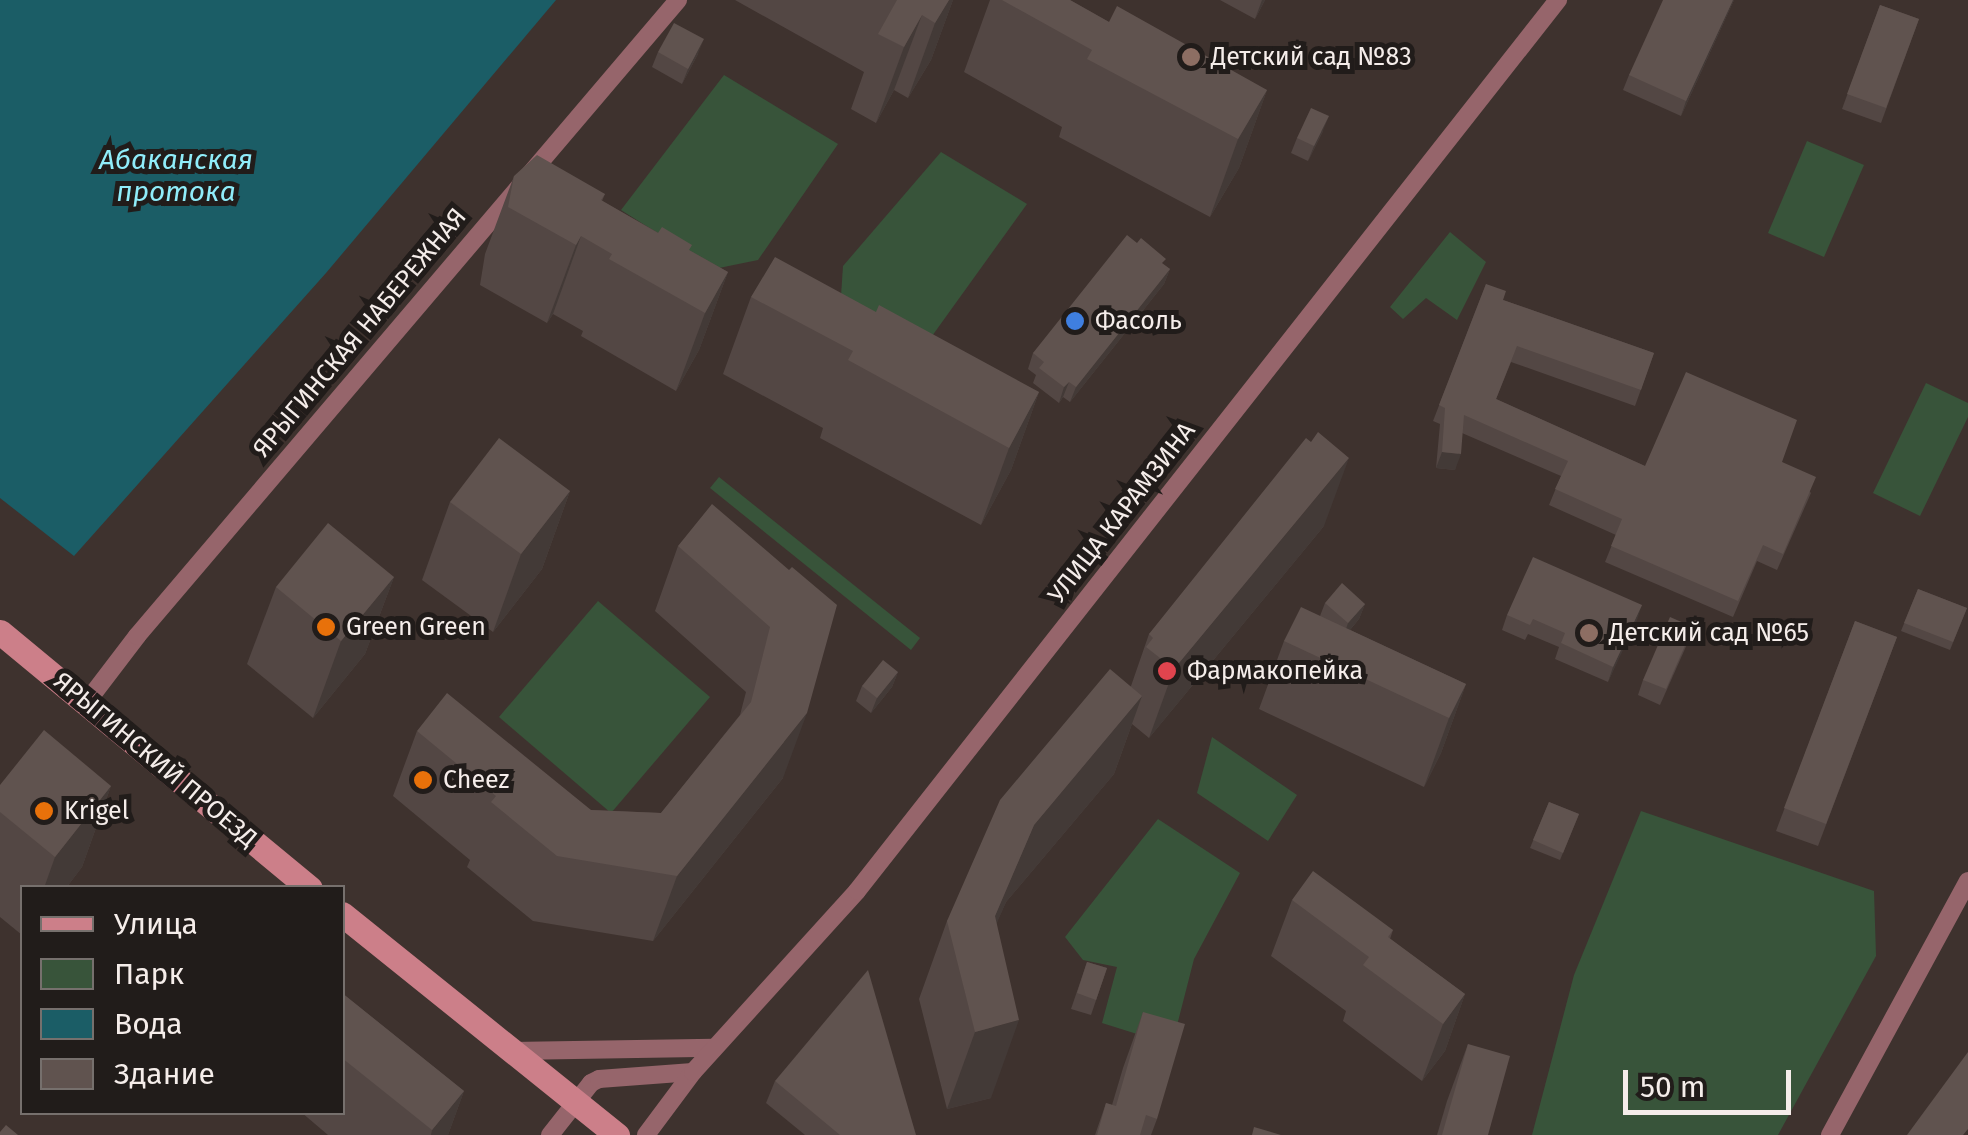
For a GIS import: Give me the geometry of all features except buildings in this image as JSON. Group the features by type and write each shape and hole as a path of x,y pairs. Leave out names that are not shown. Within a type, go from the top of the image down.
{"main road":[{"name":"ЯРЫГИНСКИЙ ПРОЕЗД","path":"0,632 306,885"},
{"path":"345,916 617,1135"}],"street":[{"name":"ЯРЫГИНСКАЯ НАБЕРЕЖНАЯ","path":"86,703 137,636 678,0"},
{"name":"УЛИЦА КАРАМЗИНА","path":"646,1135 693,1072 857,891 1558,0"},
{"path":"1830,1135 1968,881"},
{"path":"512,1051 714,1048"},
{"path":"550,1135 599,1079 693,1072"}],"green space":[{"path":"724,75 838,144 758,260 714,269 621,210"},
{"path":"1807,141 1864,165 1824,257 1768,233"},
{"path":"941,152 1027,204 927,343 841,296 843,266"},
{"path":"1450,232 1486,262 1457,320 1426,298 1403,319 1390,307"},
{"path":"1926,383 1968,403 1968,417 1920,516 1873,493"},
{"path":"719,477 920,638 911,650 710,488"},
{"path":"598,601 710,697 611,813 499,717"},
{"path":"1212,737 1297,795 1268,841 1197,793"},
{"path":"1641,811 1874,891 1876,956 1778,1135 1532,1135 1574,975"},
{"path":"1158,819 1240,873 1194,959 1172,1045 1102,1023 1117,967 1083,960 1065,937"}],"water":[{"name":"Абаканская протока","path":"0,0 556,0 326,273 74,556 0,498"}],"place":[{"name":"Детский сад №83","path":"1191,57"},
{"name":"Фасоль","path":"1075,321"},
{"name":"Green Green","path":"326,627"},
{"name":"Детский сад №65","path":"1589,633"},
{"name":"Фармакопейка","path":"1167,671"},
{"name":"Cheez","path":"423,780"},
{"name":"Krigel","path":"44,811"}]}
